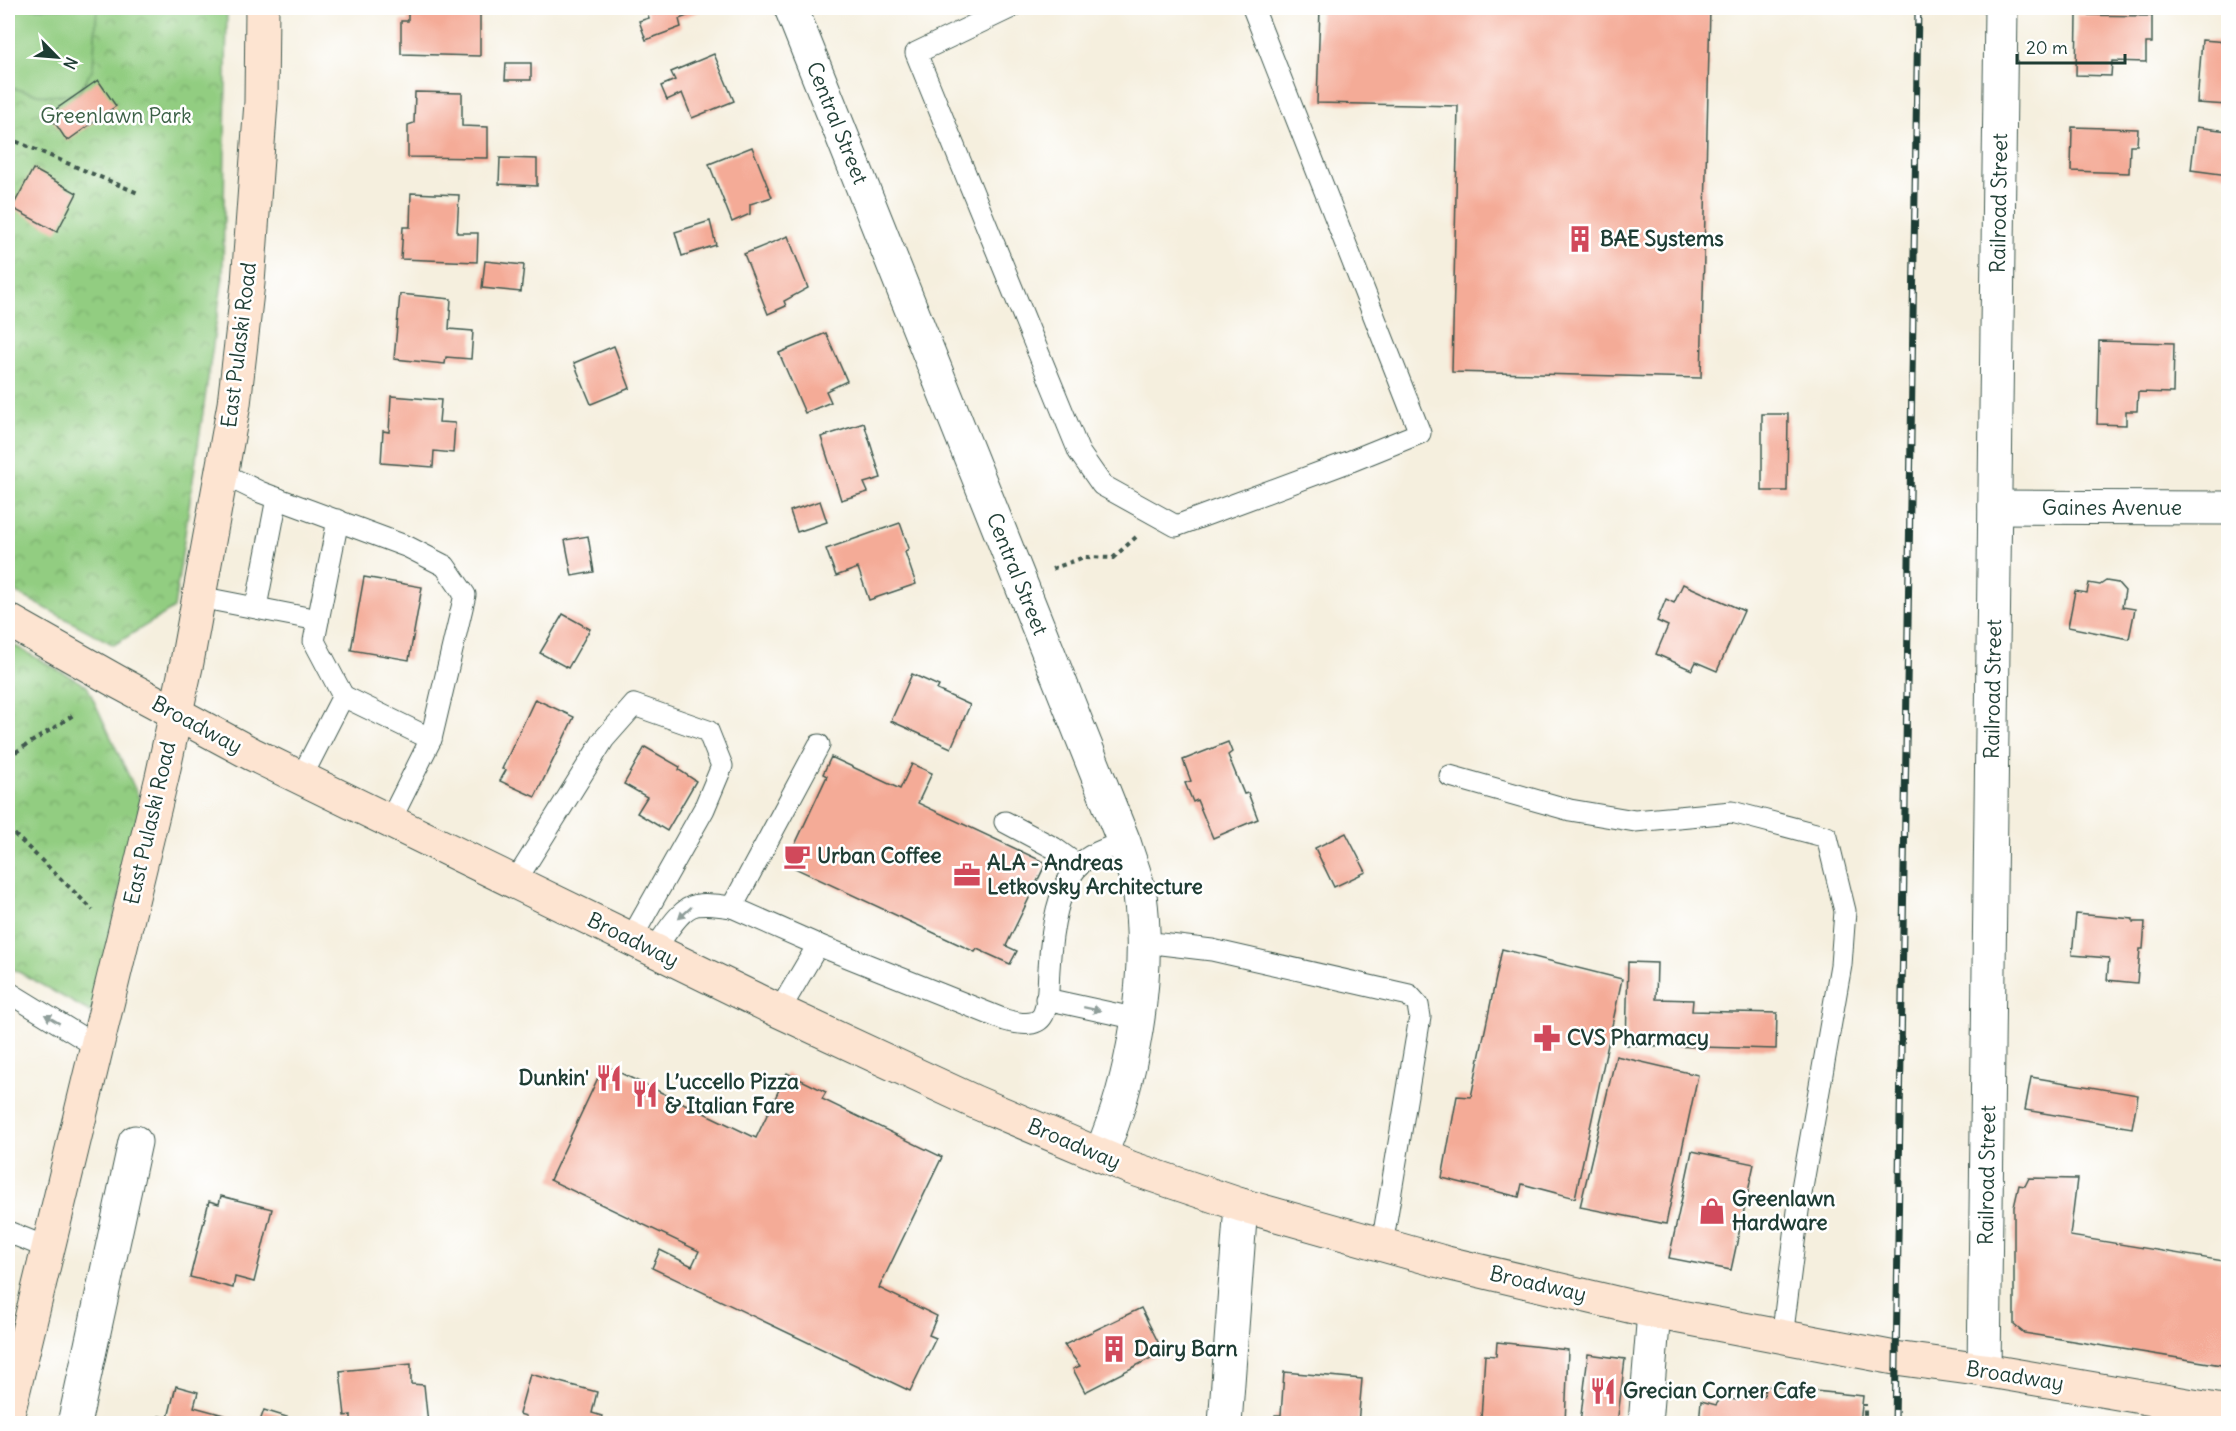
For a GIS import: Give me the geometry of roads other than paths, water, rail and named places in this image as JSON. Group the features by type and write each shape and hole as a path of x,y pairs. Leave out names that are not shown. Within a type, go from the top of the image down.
{"main road":[{"name":"East Pulaski Road","path":"8,1414 13,1368 48,1248 176,714 234,404 248,283 261,102 262,8"},
{"name":"Broadway","path":"8,620 176,714 642,945 975,1102 1131,1168 1241,1204 1447,1263 1654,1312 1895,1358 1984,1370 2229,1412"}],"street":[{"name":"Central Street","path":"791,8 1124,842 1140,893 1144,942 1138,1019 1113,1125 1100,1155"},
{"name":"Railroad Street","path":"1984,1370 2001,8"},
{"name":"Gaines Avenue","path":"1995,507 2229,508"},
{"path":"74,1424 135,1142"},
{"path":"1225,1424 1241,1204"},
{"path":"1645,1424 1654,1312"}],"lane":[{"path":"1010,8 916,53 1079,452 1102,485 1176,526 1420,433 1253,8"},
{"path":"221,473 277,498 408,547 446,566 465,595 430,739 390,821"},
{"path":"256,607 277,498"},
{"path":"338,520 314,641 343,696 430,739"},
{"path":"199,597 318,620"},
{"path":"302,778 343,696"},
{"path":"514,882 604,740 634,705 708,731 722,766 642,945"},
{"path":"732,907 819,745"},
{"path":"1450,776 1570,810 1635,822 1732,812 1827,837 1845,911 1841,965 1798,1211 1782,1338"},
{"path":"1005,822 1054,848 1079,866"},
{"path":"642,945 693,906 707,904 732,907 989,1015 1017,1024 1025,1024 1038,1020 1042,1015 1046,999 1053,926 1060,899 1079,866 1087,858 1124,842"},
{"path":"1144,942 1212,950 1409,995 1418,1005 1420,1017 1382,1245"},
{"path":"779,1011 818,945"},
{"path":"8,993 96,1046"},
{"path":"1046,999 1138,1019"},
{"path":"8,1232 48,1248"}],"railway":[{"path":"1895,1424 1918,8"}],"place":[{"name":"BAE Systems","path":"1580,239"},
{"name":"Urban Coffee","path":"797,856"},
{"name":"ALA - Andreas Letkovsky Architecture","path":"967,875"},
{"name":"CVS Pharmacy","path":"1547,1038"},
{"name":"Dunkin'","path":"609,1078"},
{"name":"L’uccello Pizza & Italian Fare","path":"645,1094"},
{"name":"Greenlawn Hardware","path":"1712,1211"},
{"name":"Dairy Barn","path":"1114,1349"},
{"name":"Grecian Corner Cafe","path":"1603,1391"}],"park label":[{"name":"Greenlawn Park","path":"116,116"}]}
